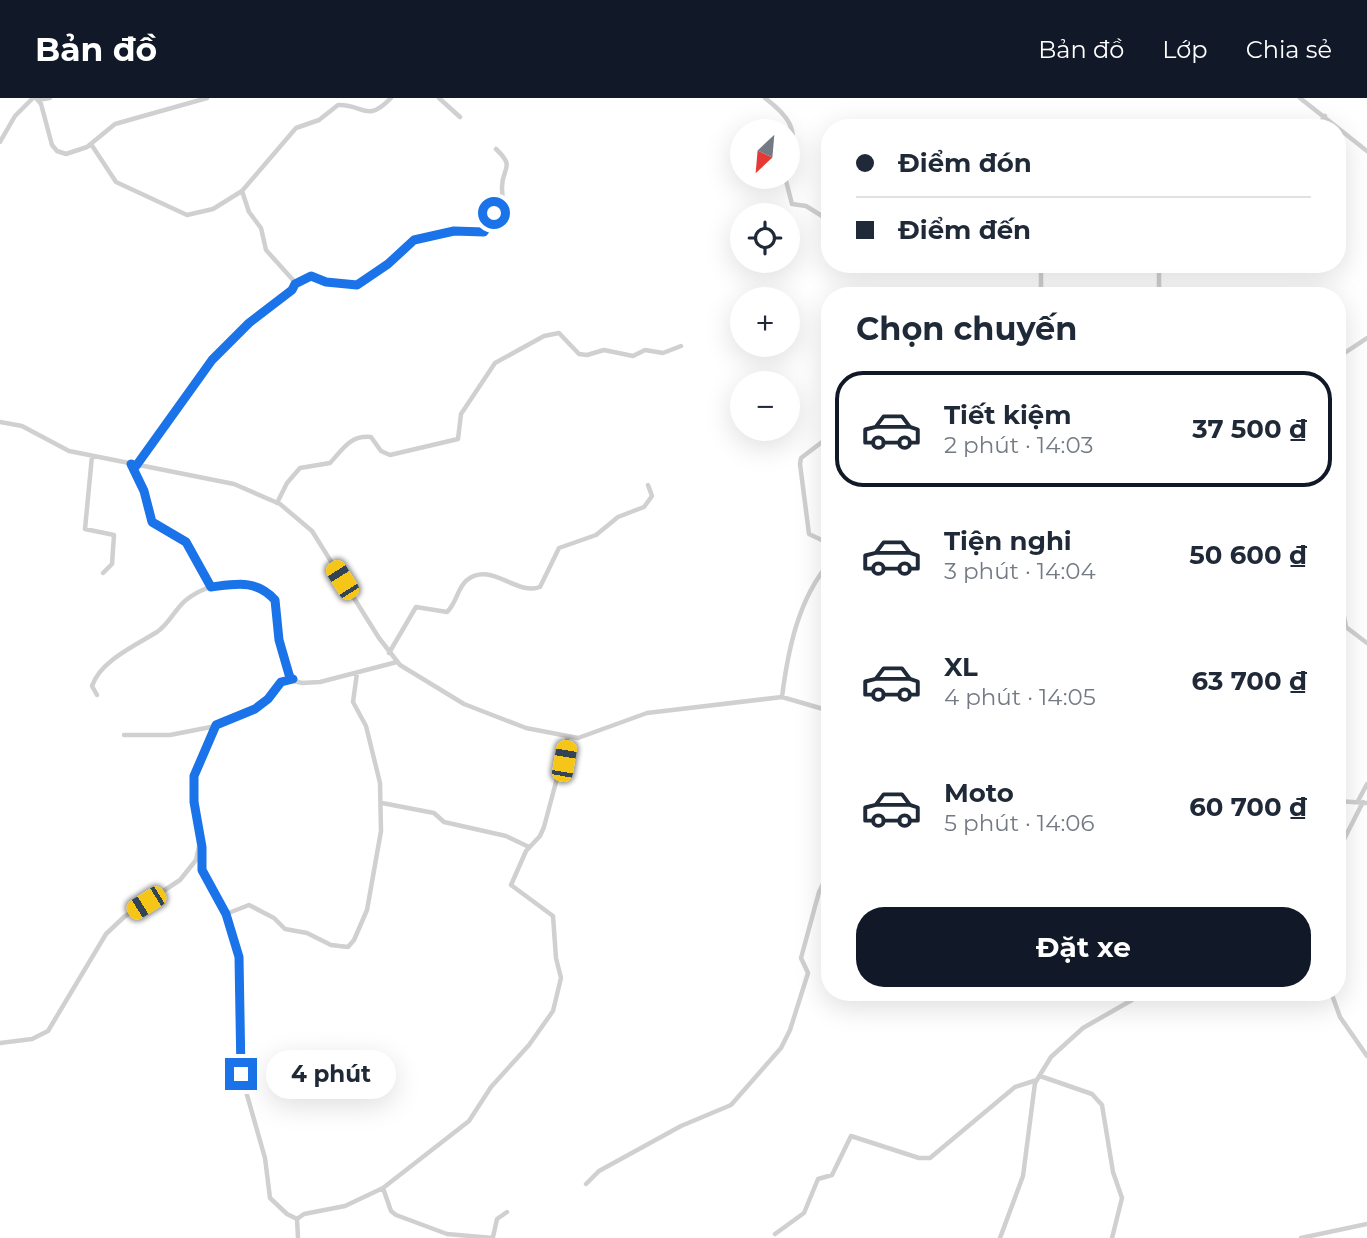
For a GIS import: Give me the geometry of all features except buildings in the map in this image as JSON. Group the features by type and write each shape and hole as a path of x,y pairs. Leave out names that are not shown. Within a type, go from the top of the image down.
{"street":[{"path":"0,142 15,116 36,99 50,98"},
{"path":"36,99 57,151 66,153 91,144 115,124 207,98"},
{"path":"91,144 116,182 178,214 187,215 213,209 242,191 299,126 319,120 338,105 369,113 391,98"},
{"path":"439,98 460,117"},
{"path":"765,98 789,119"},
{"path":"1300,98 1329,119"},
{"path":"1346,134 1367,151"},
{"path":"133,465 212,360 249,323 292,290 295,284 311,276 326,282 357,285 388,264 414,240 454,231 484,232 490,216 503,205 502,183 508,172 508,164 496,149"},
{"path":"788,189 792,204 806,206 821,215"},
{"path":"242,191 249,212 261,228 267,250 295,284"},
{"path":"277,503 287,483 300,468 330,463 346,443 360,437 372,437 381,451 396,455 458,439 461,414 491,367 513,351 544,336 559,334 579,354 587,355 604,350 633,356 645,351 663,353 681,346"},
{"path":"1346,352 1367,338"},
{"path":"0,422 22,426 60,447 133,465 234,484 277,503 300,518 312,531 397,662 464,704 526,728 578,738 655,712 782,697 821,708"},
{"path":"821,443 802,458 800,464 809,534 821,540"},
{"path":"92,456 85,529 114,535 112,564 103,573"},
{"path":"133,465 144,491 152,522 186,542 211,587"},
{"path":"389,653 415,607 447,612 464,582 474,575 486,573 532,589 540,587 559,548 594,536 618,517 648,504 652,498 648,485"},
{"path":"782,697 798,619 821,575"},
{"path":"97,695 92,686 97,674 126,650 162,629 187,600 211,587 248,583 272,597 278,617 279,640 290,678 302,683 357,674 397,662"},
{"path":"1346,627 1367,643"},
{"path":"226,914 249,905 274,918 285,929 307,933 331,945 351,945 367,910 381,831 382,803 368,732 353,702 357,674"},
{"path":"124,736 170,735 216,725 255,709 268,699 281,682 293,679"},
{"path":"216,725 194,776 202,870 226,914 239,957 241,1074 265,1158 270,1198 287,1214 297,1219"},
{"path":"297,1219 304,1214 345,1206 383,1188 465,1125 491,1087 529,1045 553,1011 561,978 556,958 553,916 511,885 529,847 540,836 544,827 568,737"},
{"path":"1346,833 1363,802 1367,784"},
{"path":"382,803 434,813 444,822 506,836 529,847"},
{"path":"0,1043 32,1039 48,1031 100,941 124,917 188,871 196,860 201,837"},
{"path":"586,1184 599,1171 681,1126 731,1105 781,1048 790,1030 808,973 802,958 821,888"},
{"path":"1000,1238 1023,1176 1031,1123 1030,1102 1038,1078 1051,1057 1083,1028 1130,1001"},
{"path":"1334,1001 1340,1017 1367,1056"},
{"path":"775,1234 804,1213 818,1179 832,1175 851,1136 919,1158 930,1158 1015,1087 1038,1078 1092,1094 1102,1105 1113,1172 1122,1198 1112,1238"},
{"path":"383,1188 391,1211 396,1215 447,1234 493,1238 497,1219 507,1212"},
{"path":"297,1219 298,1238"},
{"path":"1301,1238 1367,1224"}],"route":[{"path":"241,1074 237,1001 239,957 226,914 202,870 201,837 194,802 194,776 216,725 255,709 268,699 281,682 293,679 290,678 279,640 275,600 263,589 248,583 211,587 186,542 152,522 144,491 131,464 136,466 201,373 224,347 305,277 357,285 388,264 414,240 454,231 484,232 490,216 494,213"}]}
